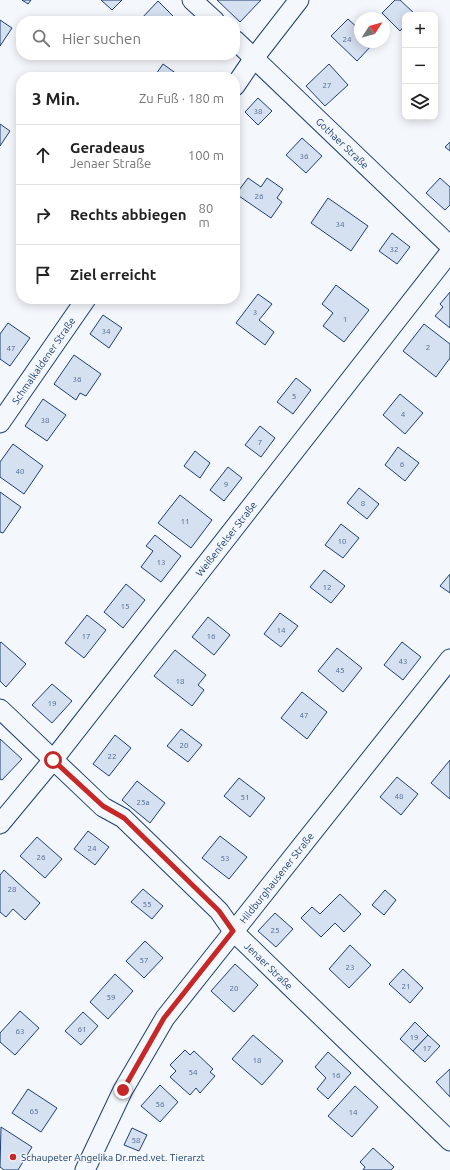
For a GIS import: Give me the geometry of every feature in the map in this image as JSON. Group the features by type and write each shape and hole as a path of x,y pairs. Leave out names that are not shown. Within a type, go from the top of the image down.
{"street":[{"path":"192,0 210,16"},
{"path":"240,79 299,0"},
{"name":"Gothaer Straße","path":"240,45 450,246"},
{"name":"Weißenfelser Straße","path":"0,824 53,760 450,252"},
{"name":"Schmalkaldener Straße","path":"0,423 83,304"},
{"name":"Hildburghausener Straße","path":"85,1170 123,1090 164,1018 450,659"},
{"name":"Jenaer Straße","path":"0,709 103,806 124,818 219,911 233,931 449,1138"}],"building":[{"path":"22,0 31,0 28,4"},
{"path":"101,0 122,0 112,10"},
{"path":"217,0 261,0 240,22 240,16 234,16"},
{"path":"395,0 400,0 413,12 402,12 402,29 400,31 390,21 390,12 383,12"},
{"path":"158,1 173,16 144,16"},
{"path":"348,19 354,24 354,48 369,48 357,61 331,36"},
{"path":"0,20 12,28 0,46"},
{"path":"163,64 174,72 157,72"},
{"path":"329,64 348,85 325,106 306,86"},
{"path":"258,98 272,111 258,125 245,112"},
{"path":"0,124 10,131 0,146"},
{"path":"302,138 322,156 306,173 286,155"},
{"path":"450,142 450,151 445,147"},
{"path":"248,178 261,187 267,178 283,189 277,198 282,202 271,218 240,197 240,189"},
{"path":"440,178 450,187 450,205 445,210 426,193"},
{"path":"328,198 368,226 351,251 311,223"},
{"path":"392,233 410,247 397,264 379,251"},
{"path":"336,285 369,310 344,342 323,326 333,313 322,304"},
{"path":"450,292 450,328 435,316 443,307 440,304"},
{"path":"258,294 272,304 259,320 274,332 265,345 236,323"},
{"path":"103,315 122,328 109,348 90,334"},
{"path":"8,323 30,338 10,366 0,359 0,334"},
{"path":"424,324 450,344 450,358 436,377 403,351"},
{"path":"74,355 101,374 86,396 80,393 76,400 54,384"},
{"path":"296,378 311,390 293,414 277,402"},
{"path":"400,394 423,413 405,434 383,415"},
{"path":"43,399 66,415 47,441 25,426"},
{"path":"260,426 275,438 261,457 245,445"},
{"path":"13,444 43,466 24,494 0,477 0,462"},
{"path":"398,447 419,463 405,481 385,465"},
{"path":"195,451 210,463 200,478 184,466"},
{"path":"228,467 242,478 224,501 210,490"},
{"path":"359,488 379,504 367,519 347,503"},
{"path":"0,492 21,507 3,533 0,532"},
{"path":"180,495 212,520 191,548 158,523"},
{"path":"341,524 359,538 343,558 325,545"},
{"path":"155,535 181,556 161,582 141,567 153,551 146,546"},
{"path":"324,570 345,586 331,603 310,587"},
{"path":"450,574 450,593 440,586"},
{"path":"126,584 145,600 123,628 104,612"},
{"path":"280,613 298,626 281,647 264,634"},
{"path":"87,615 106,630 84,658 65,643"},
{"path":"208,617 230,635 214,655 192,637"},
{"path":"1,642 26,664 6,687 0,681"},
{"path":"402,642 421,657 403,680 384,665"},
{"path":"337,648 362,668 343,692 318,671"},
{"path":"175,650 206,675 198,685 204,690 192,706 154,676"},
{"path":"52,684 72,701 52,723 32,705"},
{"path":"302,692 327,712 307,739 281,718"},
{"path":"181,729 202,745 188,762 167,746"},
{"path":"115,735 131,748 109,776 93,764"},
{"path":"0,739 22,759 2,780 0,779"},
{"path":"450,760 450,799 431,783"},
{"path":"397,777 418,794 401,815 380,797"},
{"path":"239,778 265,798 250,817 224,796"},
{"path":"137,781 165,803 150,823 122,800"},
{"path":"88,831 109,847 95,865 74,849"},
{"path":"220,836 247,857 229,879 202,858"},
{"path":"37,837 62,859 45,878 20,856"},
{"path":"4,870 40,903 25,920 13,909 6,917 0,912 0,875"},
{"path":"143,889 163,906 152,919 131,902"},
{"path":"385,890 396,900 384,915 372,905"},
{"path":"340,894 361,914 344,932 335,923 321,937 301,918 312,907 320,914"},
{"path":"275,913 293,929 276,947 258,931"},
{"path":"145,941 163,958 144,978 126,961"},
{"path":"350,945 371,965 349,988 329,969"},
{"path":"235,964 258,985 234,1012 211,991"},
{"path":"403,969 423,988 410,1003 389,984"},
{"path":"115,974 133,991 108,1019 90,1002"},
{"path":"20,1011 39,1028 15,1055 0,1042 0,1033"},
{"path":"83,1012 98,1026 81,1045 65,1031"},
{"path":"415,1022 428,1035 413,1051 400,1039"},
{"path":"253,1035 283,1061 262,1085 232,1059"},
{"path":"428,1035 440,1046 425,1062 413,1051"},
{"path":"185,1050 190,1055 194,1051 213,1069 210,1072 215,1076 200,1093 196,1088 190,1095 170,1077 176,1071 170,1065"},
{"path":"328,1052 351,1073 328,1099 317,1089 326,1078 315,1067"},
{"path":"450,1069 450,1097 436,1082"},
{"path":"160,1085 178,1102 160,1122 141,1106"},
{"path":"355,1086 378,1107 352,1137 328,1116"},
{"path":"28,1089 57,1108 41,1132 12,1113"},
{"name":"Schaupeter Angelika Dr.med.vet. Tierarzt","path":"1,1127 32,1147 18,1170 4,1170 0,1167"},
{"path":"132,1128 147,1135 139,1151 124,1145"},
{"path":"373,1148 394,1167 391,1170 363,1170 365,1167 360,1162"}],"place":[{"name":"Schaupeter Angelika Dr.med.vet. Tierarzt","path":"13,1157"}],"route":[{"path":"53,760 103,806 124,818 219,911 233,931 164,1018 123,1090"}]}
